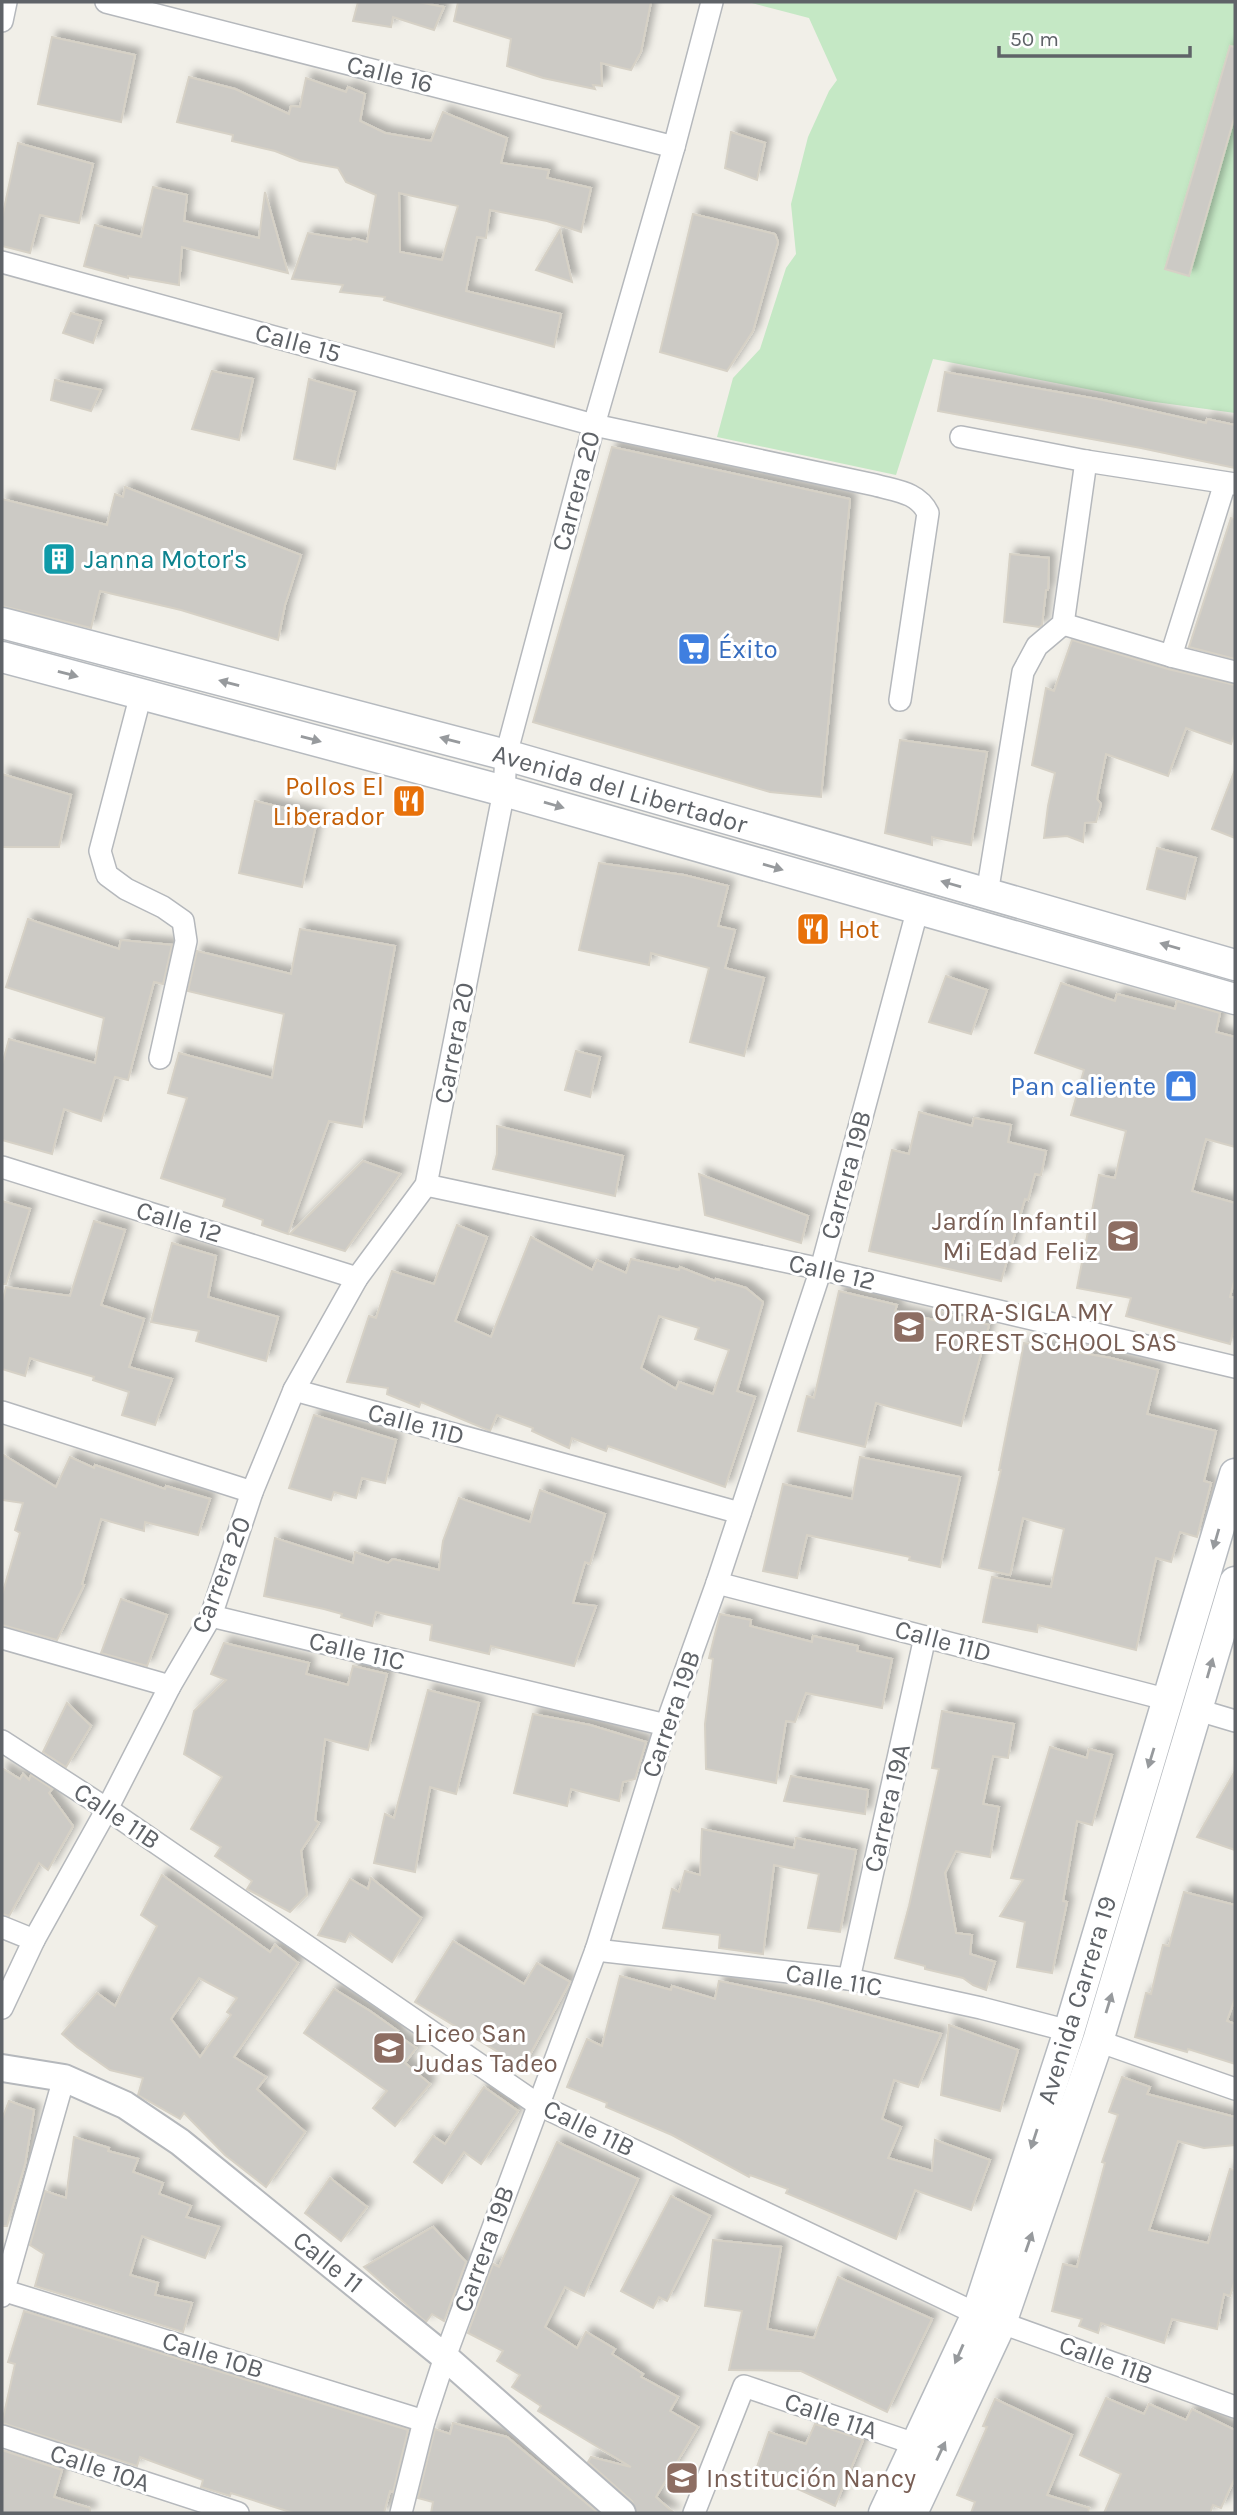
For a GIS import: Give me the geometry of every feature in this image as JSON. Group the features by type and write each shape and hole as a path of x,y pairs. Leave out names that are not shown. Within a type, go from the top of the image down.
{"main road":[{"name":"Avenida del Libertador","path":"2,623 506,755 1235,965"},
{"name":"Avenida del Libertador","path":"2,657 504,791 1235,999"},
{"name":"Avenida Carrera 19","path":"884,2513 918,2445 989,2318 1069,2031 1235,1474"},
{"name":"Avenida Carrera 19","path":"912,2513 1098,2040 1235,1582"}],"street":[{"path":"2,21 6,2"},
{"name":"Calle 16","path":"106,2 674,147"},
{"name":"Carrera 20","path":"2,2008 34,1940 107,1809 170,1686 211,1616 252,1492 294,1390 357,1278 426,1185 504,791 506,755 594,425 674,147 712,2"},
{"name":"Calle 15","path":"2,262 594,425 875,485 923,502 928,513 900,700"},
{"path":"961,437 1086,461 1230,484 1171,656"},
{"path":"987,894 1023,672 1037,646 1063,624 1086,461"},
{"path":"1063,624 1235,672"},
{"path":"141,694 100,851 107,875 126,889 163,907 183,921 186,941 160,1058"},
{"name":"Carrera 19B","path":"401,2513 445,2357 596,1950 666,1725 717,1583 821,1269 918,908"},
{"name":"Calle 12","path":"2,1167 357,1278"},
{"name":"Calle 12","path":"426,1185 821,1269 1235,1367"},
{"name":"Calle 11D","path":"294,1390 740,1513"},
{"path":"2,1412 252,1492"},
{"name":"Calle 11D","path":"717,1583 1168,1700"},
{"name":"Calle 11C","path":"211,1616 666,1725"},
{"name":"Carrera 19A","path":"849,1979 925,1637"},
{"path":"2,1638 170,1686"},
{"path":"1198,1710 1235,1721"},
{"name":"Calle 11B","path":"2,1741 107,1809 537,2104 989,2318 1235,2407"},
{"path":"2,1927 34,1940"},
{"name":"Calle 11C","path":"596,1950 849,1979 981,2008 1069,2031"},
{"path":"1098,2040 1235,2089"},
{"name":"Calle 11","path":"2,2068 64,2078 125,2105 180,2141 445,2357 622,2513"},
{"path":"2,2292 64,2078"},
{"name":"Calle 10B","path":"2,2292 425,2421"},
{"name":"Calle 11A","path":"694,2513 744,2386 918,2445"},
{"name":"Calle 10A","path":"2,2436 238,2513"}],"green space":[{"path":"748,2 1235,2 1235,413 1148,401 933,359 896,475 717,437 733,378 760,349 786,268 796,254 791,204 808,137 829,91 837,80 809,18"}],"building":[{"path":"358,2 418,2 444,7 434,30 393,17 391,27 353,21"},
{"path":"458,2 651,2 641,52 631,70 601,63 602,86 593,85 595,89 543,78 507,66 511,39 454,21"},
{"path":"52,37 135,55 121,122 38,104"},
{"path":"1230,46 1235,47 1235,115 1189,276 1165,269"},
{"path":"189,77 235,89 289,114 291,106 300,107 306,78 346,92 348,87 365,94 360,121 385,133 431,141 443,112 507,138 501,163 549,170 547,178 591,188 581,232 547,221 490,210 486,238 477,237 466,291 561,314 554,347 384,300 385,297 340,292 343,285 292,279 308,233 367,242 376,195 346,182 338,168 300,161 275,151 232,141 233,135 177,122","holes":["399,193 458,206 442,260 400,252"]},
{"path":"731,132 765,143 757,180 725,168"},
{"path":"18,143 93,164 79,223 40,215 30,253 2,246 2,218"},
{"path":"153,187 187,195 184,221 259,238 265,192 288,273 182,247 179,285 128,278 84,266 95,225 141,237"},
{"path":"693,214 775,234 778,242 753,331 727,371 660,352"},
{"path":"560,230 572,282 536,270"},
{"path":"71,313 101,321 93,343 63,333"},
{"path":"212,371 253,379 239,440 192,429"},
{"path":"945,372 1103,400 1206,423 1207,419 1235,425 1235,468 938,411"},
{"path":"309,379 355,392 335,469 294,459"},
{"path":"55,380 101,390 91,411 51,400"},
{"name":"Éxito","path":"612,447 850,499 821,797 770,792 533,722"},
{"path":"125,487 301,555 285,605 278,640 181,610 100,591 91,628 2,606 2,499 107,525 115,494 123,497"},
{"path":"1231,518 1235,519 1235,659 1189,647"},
{"path":"1010,554 1049,558 1048,590 1042,625 1039,627 1004,622"},
{"path":"1072,640 1168,669 1235,685 1235,732 1231,744 1186,728 1168,776 1106,754 1097,799 1101,804 1096,822 1085,823 1083,842 1067,836 1044,838 1055,773 1032,765 1046,688 1054,691"},
{"path":"900,740 987,752 971,845 932,837 932,845 885,833"},
{"path":"1235,773 1235,838 1212,829"},
{"path":"2,774 71,795 59,847 2,847"},
{"path":"255,801 318,816 302,887 239,873"},
{"path":"1157,848 1196,858 1185,899 1147,889"},
{"path":"599,863 684,875 728,886 718,926 735,930 725,968 764,978 744,1056 690,1042 709,968 651,953 649,965 579,950"},
{"path":"28,919 119,949 121,940 172,945 163,984 154,982 128,1080 115,1077 101,1121 64,1109 52,1154 2,1140 2,1065 9,1039 95,1063 104,1018 6,987"},
{"path":"300,929 395,946 362,1127 329,1121 288,1234 262,1225 263,1220 223,1206 225,1199 161,1178 187,1098 168,1093 179,1053 272,1078 284,1014 188,991 197,951 291,974"},
{"path":"946,976 987,990 971,1034 929,1022"},
{"path":"1061,983 1115,1001 1117,994 1175,1009 1177,1001 1220,1013 1216,1032 1235,1037 1235,1147 1206,1139 1192,1191 1235,1203 1235,1278 1230,1297 1235,1298 1235,1324 1230,1344 1126,1316 1131,1298 1077,1288 1099,1175 1115,1178 1126,1131 1071,1115 1084,1070 1035,1053"},
{"path":"576,1051 600,1057 590,1097 565,1090"},
{"path":"919,1112 972,1126 974,1118 1011,1125 1008,1142 1046,1151 1041,1175 1035,1174 1028,1200 1025,1199 1001,1281 869,1251 892,1150 909,1154"},
{"path":"497,1126 623,1156 615,1196 493,1169 497,1154"},
{"path":"363,1161 400,1174 345,1251 290,1234"},
{"path":"699,1174 808,1216 801,1243 705,1215"},
{"path":"2,1201 30,1209 6,1284 2,1284"},
{"path":"94,1221 125,1230 101,1305 144,1319 129,1367 172,1379 155,1425 122,1415 129,1392 93,1380 94,1377 30,1358 25,1376 2,1369 2,1303 6,1287 70,1296"},
{"path":"457,1225 487,1237 455,1321 491,1337 531,1237 592,1270 597,1260 626,1273 631,1259 679,1270 680,1267 715,1281 716,1279 746,1288 763,1302 737,1391 755,1397 725,1487 608,1446 606,1451 572,1438 569,1448 532,1431 533,1428 497,1415 490,1431 421,1402 419,1407 387,1394 388,1388 347,1382 369,1316 376,1318 392,1271 434,1284","holes":["659,1316 699,1328 695,1339 729,1350 713,1394 679,1382 676,1389 641,1368"]},
{"path":"172,1243 216,1256 208,1297 278,1317 266,1361 196,1341 199,1331 151,1322"},
{"path":"839,1291 897,1305 895,1311 938,1321 941,1312 989,1325 961,1426 876,1403 865,1447 798,1431 807,1396 814,1398"},
{"path":"1024,1343 1111,1358 1158,1370 1147,1414 1216,1431 1204,1481 1211,1483 1197,1537 1180,1532 1171,1562 1156,1558 1136,1650 1038,1625 1037,1632 983,1622 992,1577 1051,1587 1064,1529 1023,1518 1010,1575 979,1568 1001,1470"},
{"path":"314,1415 396,1440 385,1483 362,1478 356,1498 334,1492 331,1500 289,1488"},
{"path":"2,1454 56,1487 70,1457 94,1468 95,1465 165,1489 166,1486 210,1499 198,1535 145,1522 144,1531 101,1519 82,1584 84,1585 57,1640 2,1625 2,1595 20,1533 15,1530 23,1503 2,1500"},
{"path":"860,1457 960,1477 940,1567 909,1560 910,1557 807,1535 797,1578 763,1571 783,1484 852,1499"},
{"path":"540,1490 605,1514 590,1564 585,1562 573,1603 596,1606 574,1666 491,1646 489,1654 430,1640 432,1625 376,1612 372,1626 324,1609 264,1596 275,1538 353,1563 355,1552 388,1563 393,1559 439,1570 443,1541 459,1498 530,1522"},
{"path":"121,1599 167,1615 147,1666 101,1653"},
{"path":"720,1614 751,1620 750,1626 812,1642 813,1636 858,1646 857,1651 892,1659 882,1708 806,1693 795,1722 786,1721 776,1783 706,1769 705,1724 713,1659 709,1658"},
{"path":"224,1643 309,1663 306,1674 348,1685 353,1666 387,1674 368,1750 325,1739 315,1820 319,1823 301,1851 307,1895 290,1912 247,1889 252,1881 215,1856 221,1847 191,1829 222,1777 184,1754 194,1711 226,1680 211,1674"},
{"path":"428,1690 479,1703 456,1794 430,1787 415,1872 374,1863 385,1814 394,1818"},
{"path":"67,1703 91,1726 66,1767 43,1752"},
{"path":"942,1711 1014,1724 1008,1758 993,1756 983,1804 999,1807 990,1857 956,1851 945,1873 956,1933 972,1935 970,1954 995,1962 986,1990 963,1978 895,1958 939,1769 932,1768"},
{"path":"533,1714 590,1725 646,1742 635,1779 623,1782 619,1801 571,1789 567,1806 514,1793"},
{"path":"1050,1747 1087,1758 1089,1749 1112,1755 1092,1825 1077,1821 1063,1901 1067,1902 1052,1973 1017,1967 1025,1922 1000,1916 1023,1880 1011,1878"},
{"path":"2,1768 20,1779 23,1774 29,1780 31,1775 52,1789 49,1793 73,1826 48,1870 39,1863 9,1916 2,1914"},
{"path":"1235,1771 1235,1850 1197,1837"},
{"path":"791,1776 868,1790 865,1814 784,1801"},
{"path":"702,1829 794,1848 796,1838 856,1850 840,1932 808,1928 819,1874 774,1865 763,1954 719,1948 720,1935 663,1928 672,1889 679,1892 685,1871 700,1875"},
{"path":"162,1875 270,1952 275,1945 298,1963 234,2057 266,2077 257,2089 305,2132 266,2187 225,2155 184,2113 180,2119 138,2095 143,2078 110,2070 62,2034 97,1993 115,2006 157,1926 141,1915","holes":["199,1978 237,1998 227,2012 231,2015 200,2057 171,2019"]},
{"path":"371,1878 421,1918 392,1962 350,1933 345,1942 318,1935 350,1879 368,1889"},
{"path":"1184,1892 1235,1905 1235,1998 1227,2021 1235,2024 1235,2064 1188,2049 1187,2052 1135,2037 1146,1993 1151,1994 1163,1945 1169,1946"},
{"path":"453,1941 524,1984 537,1963 570,1982 523,2067 415,2002"},
{"path":"620,1976 671,1990 672,1986 715,1999 719,1981 816,2001 941,2034 918,2087 894,2080 882,2119 901,2127 888,2158 932,2171 935,2140 990,2160 971,2210 915,2190 896,2239 786,2193 788,2189 750,2175 749,2177 672,2135 567,2087 587,2039 602,2046"},
{"path":"334,1989 398,2031 396,2034 416,2048 405,2063 430,2084 395,2126 373,2108 387,2091 304,2033"},
{"path":"949,2025 1018,2050 1000,2111 941,2095"},
{"path":"1122,2077 1150,2087 1147,2094 1235,2117 1235,2145 1204,2148 1178,2141 1149,2230 1208,2243 1230,2169 1235,2170 1235,2280 1230,2296 1224,2294 1217,2329 1172,2319 1164,2343 1101,2323 1098,2333 1079,2326 1082,2319 1052,2311 1063,2264 1077,2267 1105,2163 1102,2162 1118,2115 1109,2112"},
{"path":"484,2087 518,2111 481,2164 464,2152 442,2183 414,2162 433,2136 445,2144"},
{"path":"9,2101 34,2110 25,2164 7,2226 2,2226 2,2119"},
{"path":"74,2137 109,2148 108,2151 138,2159 133,2172 163,2183 159,2194 191,2206 186,2217 219,2227 205,2258 142,2236 130,2275 158,2283 155,2295 192,2303 183,2332 35,2286 44,2254 30,2245 45,2191 66,2198"},
{"path":"557,2142 638,2179 584,2296 565,2287 545,2327 577,2348 586,2332 615,2349 612,2354 643,2374 641,2377 678,2397 670,2411 698,2427 656,2497 674,2513 637,2513 632,2501 588,2462 591,2457 631,2467 538,2411 541,2406 512,2387 520,2375 497,2361 503,2351 468,2333 493,2264 499,2267"},
{"path":"330,2178 367,2207 341,2241 305,2213"},
{"path":"671,2196 710,2216 667,2301 659,2297 653,2308 621,2291"},
{"path":"433,2227 466,2262 444,2321 432,2314 426,2322 364,2267"},
{"path":"713,2240 781,2247 767,2329 814,2338 838,2277 932,2319 887,2412 801,2371 729,2370 742,2311 705,2306"},
{"path":"24,2311 408,2430 393,2492 390,2491 384,2513 293,2513 231,2493 230,2496 201,2487 203,2480 140,2457 137,2466 2,2423 15,2364 8,2362"},
{"path":"1106,2398 1144,2414 1149,2404 1186,2420 1192,2409 1235,2430 1235,2478 1221,2508 1213,2505 1210,2513 1104,2513 1121,2474 1080,2455"},
{"path":"995,2399 1072,2435 1047,2495 1089,2508 1088,2513 971,2513 975,2502 957,2495 987,2427 983,2426"},
{"path":"453,2423 507,2437 598,2513 431,2513 433,2502 418,2498 435,2429 450,2434"},
{"path":"815,2424 863,2440 835,2506 756,2470 769,2432 806,2444"},
{"path":"2,2450 62,2470 54,2497 90,2508 90,2513 2,2513"}],"place":[{"name":"Janna Motor's","path":"59,559"},
{"name":"Éxito","path":"694,649"},
{"name":"Pollos El Liberador","path":"409,801"},
{"name":"Hot","path":"813,929"},
{"name":"Pan caliente","path":"1181,1086"},
{"name":"Jardín Infantil Mi Edad Feliz","path":"1123,1236"},
{"name":"OTRA-SIGLA MY FOREST SCHOOL SAS","path":"909,1327"},
{"name":"Liceo San Judas Tadeo","path":"389,2048"},
{"name":"Institución Nancy","path":"682,2478"}]}
